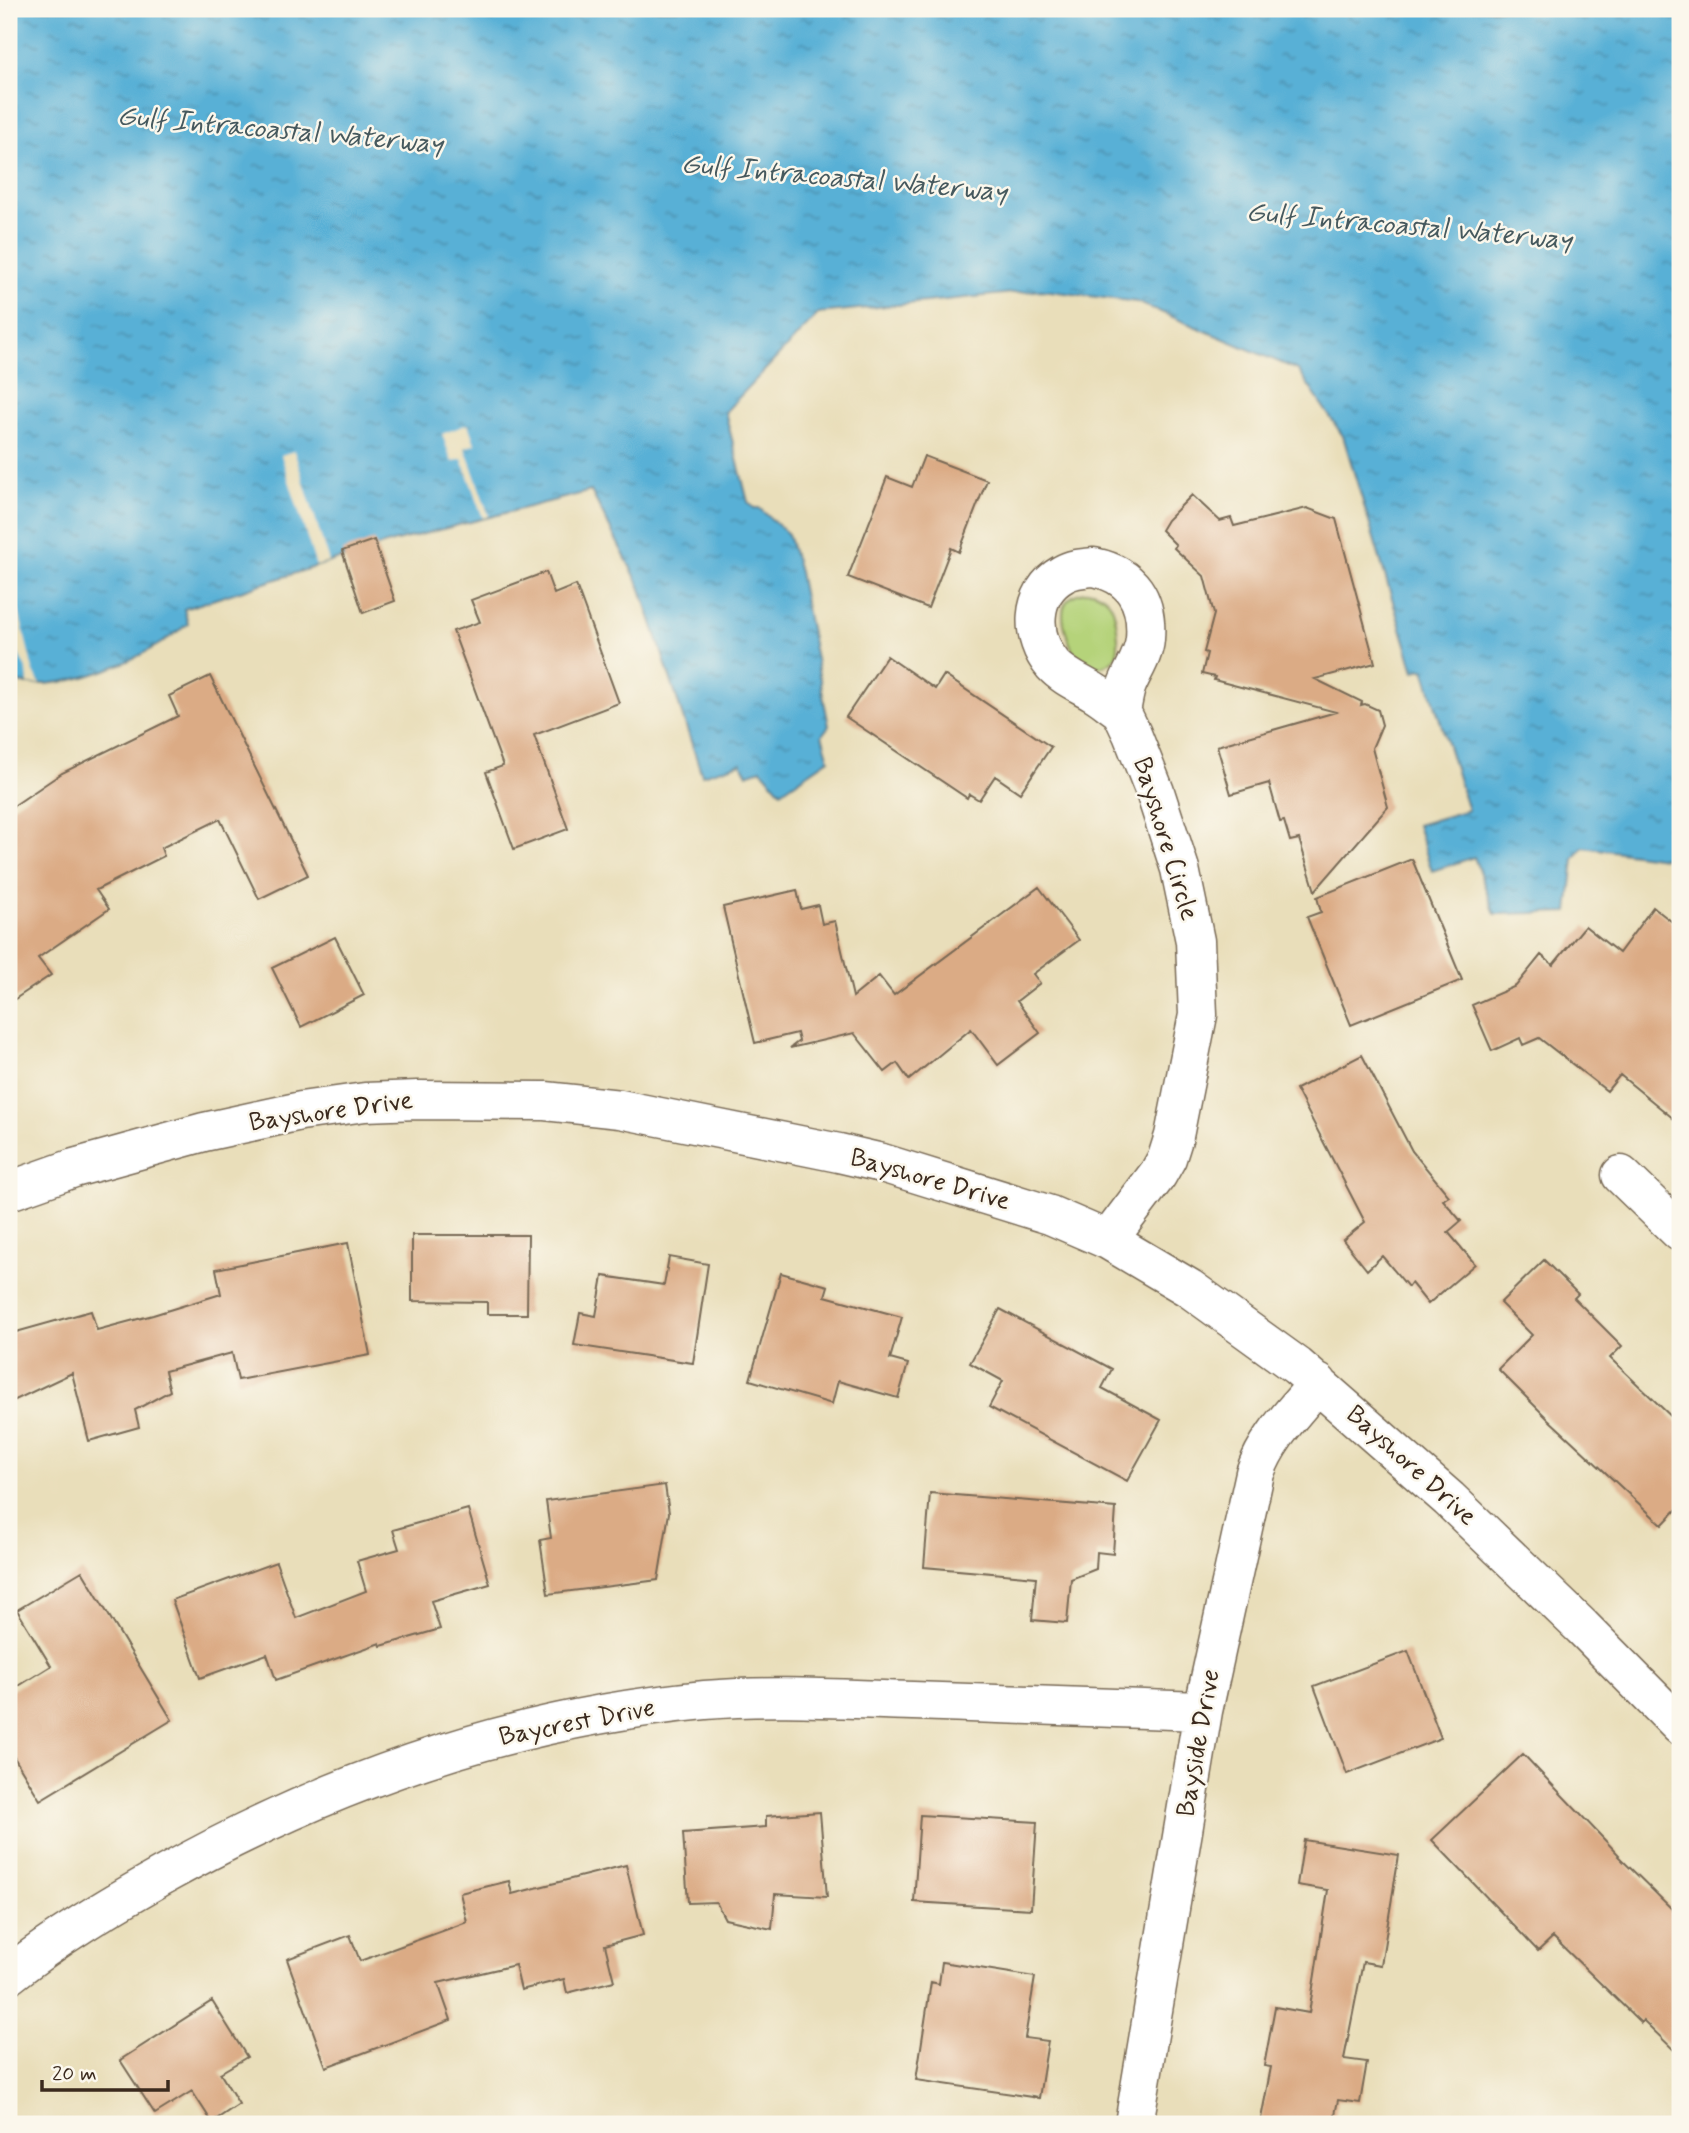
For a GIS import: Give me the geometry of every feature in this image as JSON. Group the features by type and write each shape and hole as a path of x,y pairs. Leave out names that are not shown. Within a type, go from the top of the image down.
{"street":[{"name":"Bayshore Circle","path":"1108,1240 1167,1158 1174,1136 1198,1015 1195,941 1180,869 1155,792 1121,711"},
{"name":"Bayshore Drive","path":"9,1191 74,1168 178,1139 301,1111 365,1102 405,1100 545,1101 620,1109 882,1163 1050,1215 1108,1240 1189,1288 1318,1383 1449,1499 1583,1627 1680,1726"},
{"path":"1621,1175 1680,1232"},
{"name":"Bayside Drive","path":"1134,2124 1203,1711 1255,1473 1270,1440 1318,1383"},
{"name":"Baycrest Drive","path":"9,1975 112,1905 209,1850 308,1803 401,1766 505,1736 624,1710 732,1699 797,1697 1203,1711"}],"green space":[{"path":"1093,591 1110,603 1118,637 1116,656 1106,665 1096,667 1087,665 1076,656 1066,631 1063,614 1067,601 1073,596"}],"water":[{"name":"Gulf Intracoastal Waterway","path":"9,9 1680,9 1680,860 1583,847 1574,859 1568,912 1495,914 1474,857 1432,871 1417,825 1468,810 1424,669 1414,671 1343,436 1298,370 1137,302 1042,290 819,313 725,412 748,502 754,508 759,508 788,534 799,572 829,726 822,735 829,759 781,792 761,769 747,774 741,763 702,775 640,586 591,491 392,542 184,609 188,624 162,643 125,662 86,677 46,684 9,681"}],"pier":[{"path":"468,424 475,444 465,448 489,516 483,518 462,459 452,462 442,434"},
{"path":"294,451 329,562 316,566 281,455"},
{"path":"17,604 33,670 40,684 28,684 27,671 16,649 9,606"}],"building":[{"path":"924,456 987,480 959,552 951,548 928,608 848,577 887,477 912,487"},
{"path":"1192,495 1220,521 1231,518 1234,526 1307,508 1336,519 1375,663 1315,679 1362,702 1361,705 1378,710 1382,725 1372,748 1388,807 1315,891 1299,839 1290,841 1284,821 1280,822 1269,783 1231,794 1217,746 1336,712 1214,680 1215,677 1202,674 1207,653 1204,652 1214,614 1204,576 1174,548 1176,545 1161,530 1167,520"},
{"path":"374,540 395,601 363,613 342,551"},
{"path":"546,572 554,594 576,585 619,703 534,735 568,829 514,849 486,772 503,766 453,631 480,622 471,600"},
{"path":"887,656 935,689 944,675 1051,747 1020,793 995,776 979,800 969,794 967,798 846,717"},
{"path":"210,676 308,875 259,899 220,819 161,848 164,856 96,890 109,909 38,958 51,975 9,1003 9,809 62,773 178,716 169,696"},
{"path":"1412,859 1462,980 1351,1025 1307,917 1321,912 1317,897"},
{"path":"1039,887 1079,940 1033,974 1040,983 1017,1001 1040,1033 998,1065 971,1029 909,1080 897,1063 885,1072 854,1033 790,1048 799,1041 797,1033 755,1043 723,907 797,890 801,909 818,905 822,924 835,921 853,997 879,976 894,995"},
{"path":"1653,907 1680,928 1680,1124 1620,1075 1607,1091 1539,1038 1523,1045 1520,1038 1492,1051 1472,1005 1516,986 1541,955 1553,965 1585,926 1619,953"},
{"path":"335,937 364,995 301,1027 272,968"},
{"path":"1362,1055 1412,1151 1449,1196 1443,1200 1461,1221 1448,1232 1475,1264 1428,1304 1411,1283 1408,1287 1382,1256 1367,1270 1343,1240 1365,1222 1296,1089"},
{"path":"412,1235 528,1235 527,1314 487,1314 487,1302 412,1301"},
{"path":"348,1243 370,1355 238,1380 232,1353 165,1371 170,1391 135,1410 139,1427 89,1441 72,1373 9,1403 9,1334 91,1311 97,1330 153,1315 221,1294 216,1269"},
{"path":"669,1257 708,1264 693,1363 574,1345 580,1313 596,1316 603,1276 664,1285"},
{"path":"1544,1260 1578,1294 1574,1298 1622,1346 1610,1358 1680,1425 1680,1506 1662,1525 1498,1369 1532,1335 1500,1303"},
{"path":"781,1273 828,1286 825,1296 902,1317 890,1359 908,1364 898,1398 838,1381 832,1404 750,1380"},
{"path":"1000,1309 1112,1369 1102,1388 1161,1420 1127,1481 989,1407 1003,1381 970,1363"},
{"path":"665,1485 669,1513 658,1580 548,1594 540,1540 551,1538 546,1501"},
{"path":"930,1493 1116,1508 1113,1554 1097,1552 1096,1569 1071,1579 1067,1623 1032,1620 1036,1577 924,1567"},
{"path":"468,1509 490,1584 431,1601 440,1629 381,1646 380,1643 276,1680 267,1654 200,1678 172,1600 276,1562 296,1618 366,1591 357,1561 399,1549 393,1530"},
{"path":"82,1571 172,1720 40,1800 9,1749 9,1692 51,1666 17,1610"},
{"path":"1408,1651 1441,1738 1347,1774 1314,1686"},
{"path":"1523,1754 1618,1856 1680,1917 1680,2056 1643,2020 1641,2023 1553,1937 1538,1951 1432,1840"},
{"path":"820,1812 827,1897 775,1894 772,1929 725,1919 716,1902 688,1903 683,1833 766,1827 766,1816"},
{"path":"920,1815 1037,1822 1031,1909 914,1902"},
{"path":"1304,1840 1399,1855 1381,1965 1363,1962 1344,2059 1367,2062 1360,2103 1338,2100 1333,2124 1260,2124 1271,2067 1264,2066 1275,2007 1309,2013 1328,1890 1297,1885"},
{"path":"626,1865 643,1935 605,1945 614,1981 567,1993 564,1979 521,1990 515,1965 438,1983 451,2020 326,2067 287,1959 350,1935 360,1961 467,1922 460,1893 509,1881 512,1894"},
{"path":"942,1962 1035,1977 1025,2038 1048,2041 1039,2098 916,2080 931,1982 939,1984"},
{"path":"212,2001 247,2057 220,2073 239,2104 212,2122 192,2091 155,2114 120,2060"}]}
